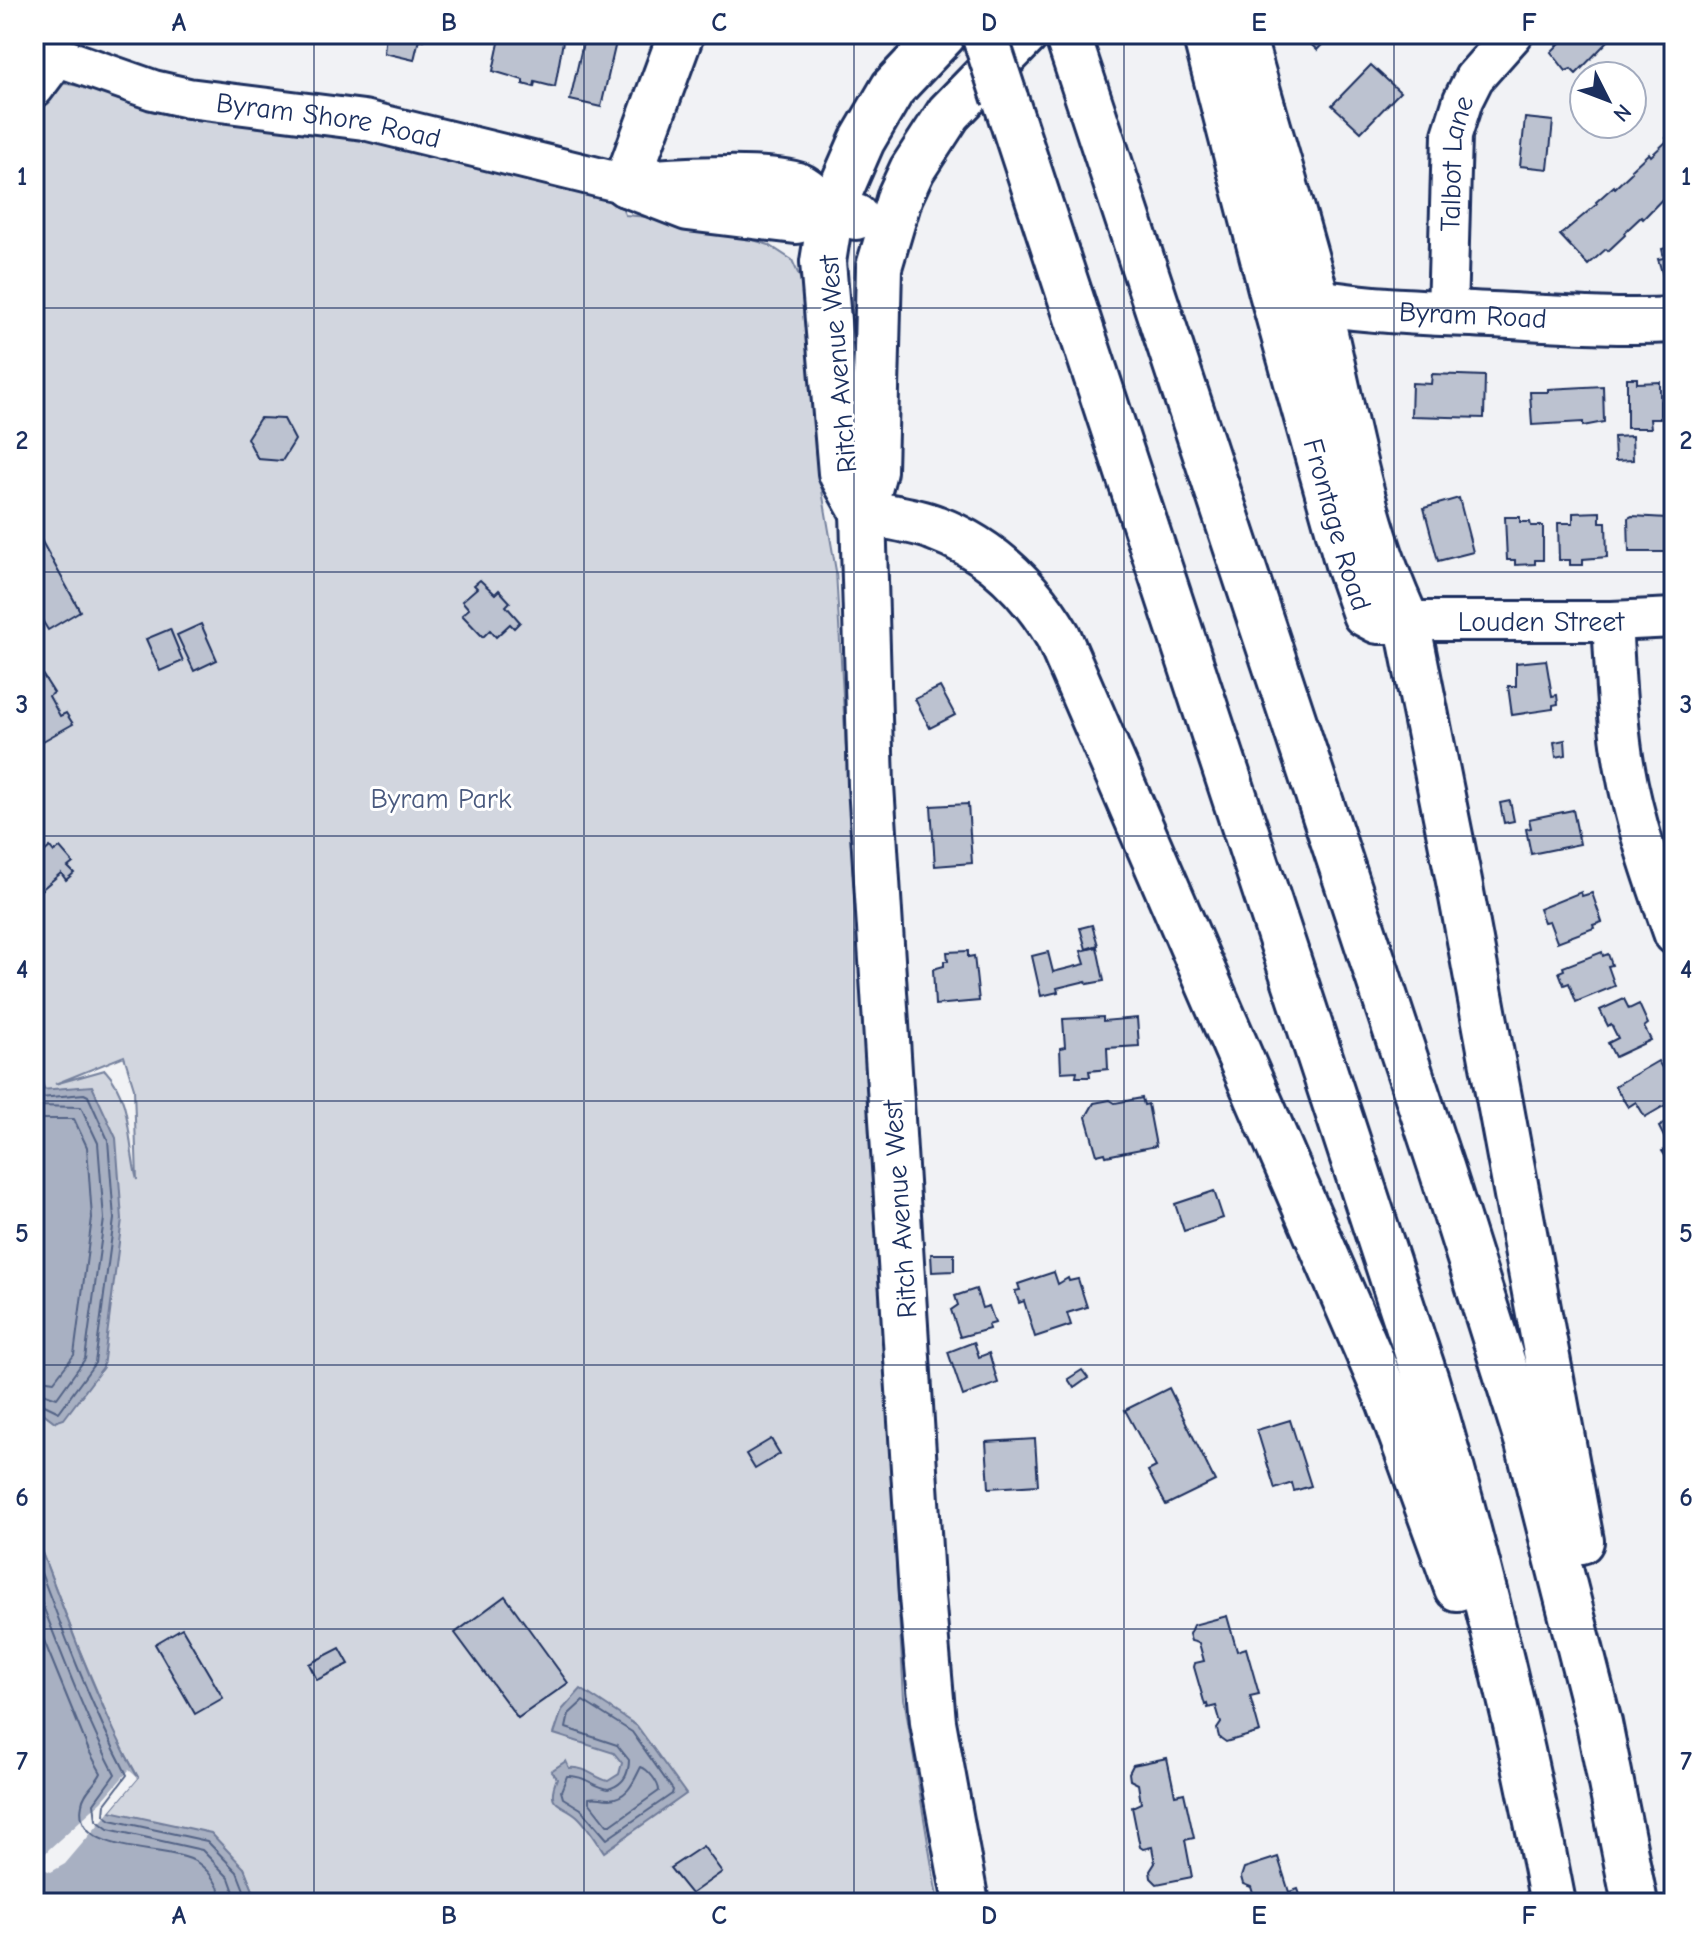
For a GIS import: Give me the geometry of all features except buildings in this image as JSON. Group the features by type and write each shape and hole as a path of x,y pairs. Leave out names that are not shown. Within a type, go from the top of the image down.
{"main road":[{"path":"626,184 681,34"},
{"name":"Ritch Avenue West","path":"863,512 841,473 823,262 831,212 862,141 893,88 944,34"},
{"path":"984,34 1426,1380 1479,1564 1524,1753 1553,1903"},
{"name":"Ritch Avenue West","path":"966,1903 933,1722 922,1596 871,785 863,512 874,471 879,267 891,223 912,170 949,113 1026,34"},
{"path":"1068,34 1501,1352 1554,1536 1596,1707 1635,1903"},
{"name":"Frontage Road","path":"1205,34 1272,293 1349,568 1365,614 1378,621 1407,621 1387,579 1344,422 1317,303 1242,34"},
{"name":"Byram Shore Road","path":"626,184 773,180 801,186 831,212"},
{"path":"831,212 891,223"},
{"name":"Byram Road","path":"1272,293 1317,303 1447,313 1674,320"},
{"path":"863,512 933,527 985,554 1009,572 1028,592 1058,636 1389,1401 1438,1532 1542,1844"},
{"path":"1407,621 1454,851 1571,1479 1619,1817"}],"street":[{"name":"Talbot Lane","path":"1447,313 1452,135 1474,78 1513,34"},
{"name":"Byram Shore Road","path":"46,50 109,76 188,98 364,120 626,184"},
{"path":"34,88 46,50"},
{"name":"Louden Street","path":"1407,621 1674,618"},
{"path":"1612,621 1624,765 1648,864 1674,935"}],"green space":[{"name":"Byram Park","path":"55,82 323,126 620,199 625,215 694,221 769,245 792,260 802,282 817,382 815,450 836,571 904,1698 938,1903 258,1903 244,1868 109,1811 138,1777 117,1739 34,1532 34,1406 55,1422 88,1161 44,1088 34,1060 34,108","holes":["124,1056 134,1088 137,1180 125,1108 105,1070 55,1084"]}],"water":[{"path":"34,1078 40,1090 92,1086 116,1138 122,1219 103,1367 64,1419 55,1422 34,1406"},
{"path":"34,1532 95,1687 138,1778 110,1811 211,1833 244,1868 258,1903 34,1903"},
{"path":"581,1689 637,1726 686,1794 604,1852 581,1820 556,1803 553,1794 557,1778 551,1771 566,1761 569,1768 580,1769 608,1781 619,1774 622,1763 614,1753 554,1734 562,1710"}],"pier":[{"path":"129,1770 138,1778 65,1864 51,1872 41,1868 39,1861 49,1849 102,1801"}]}
